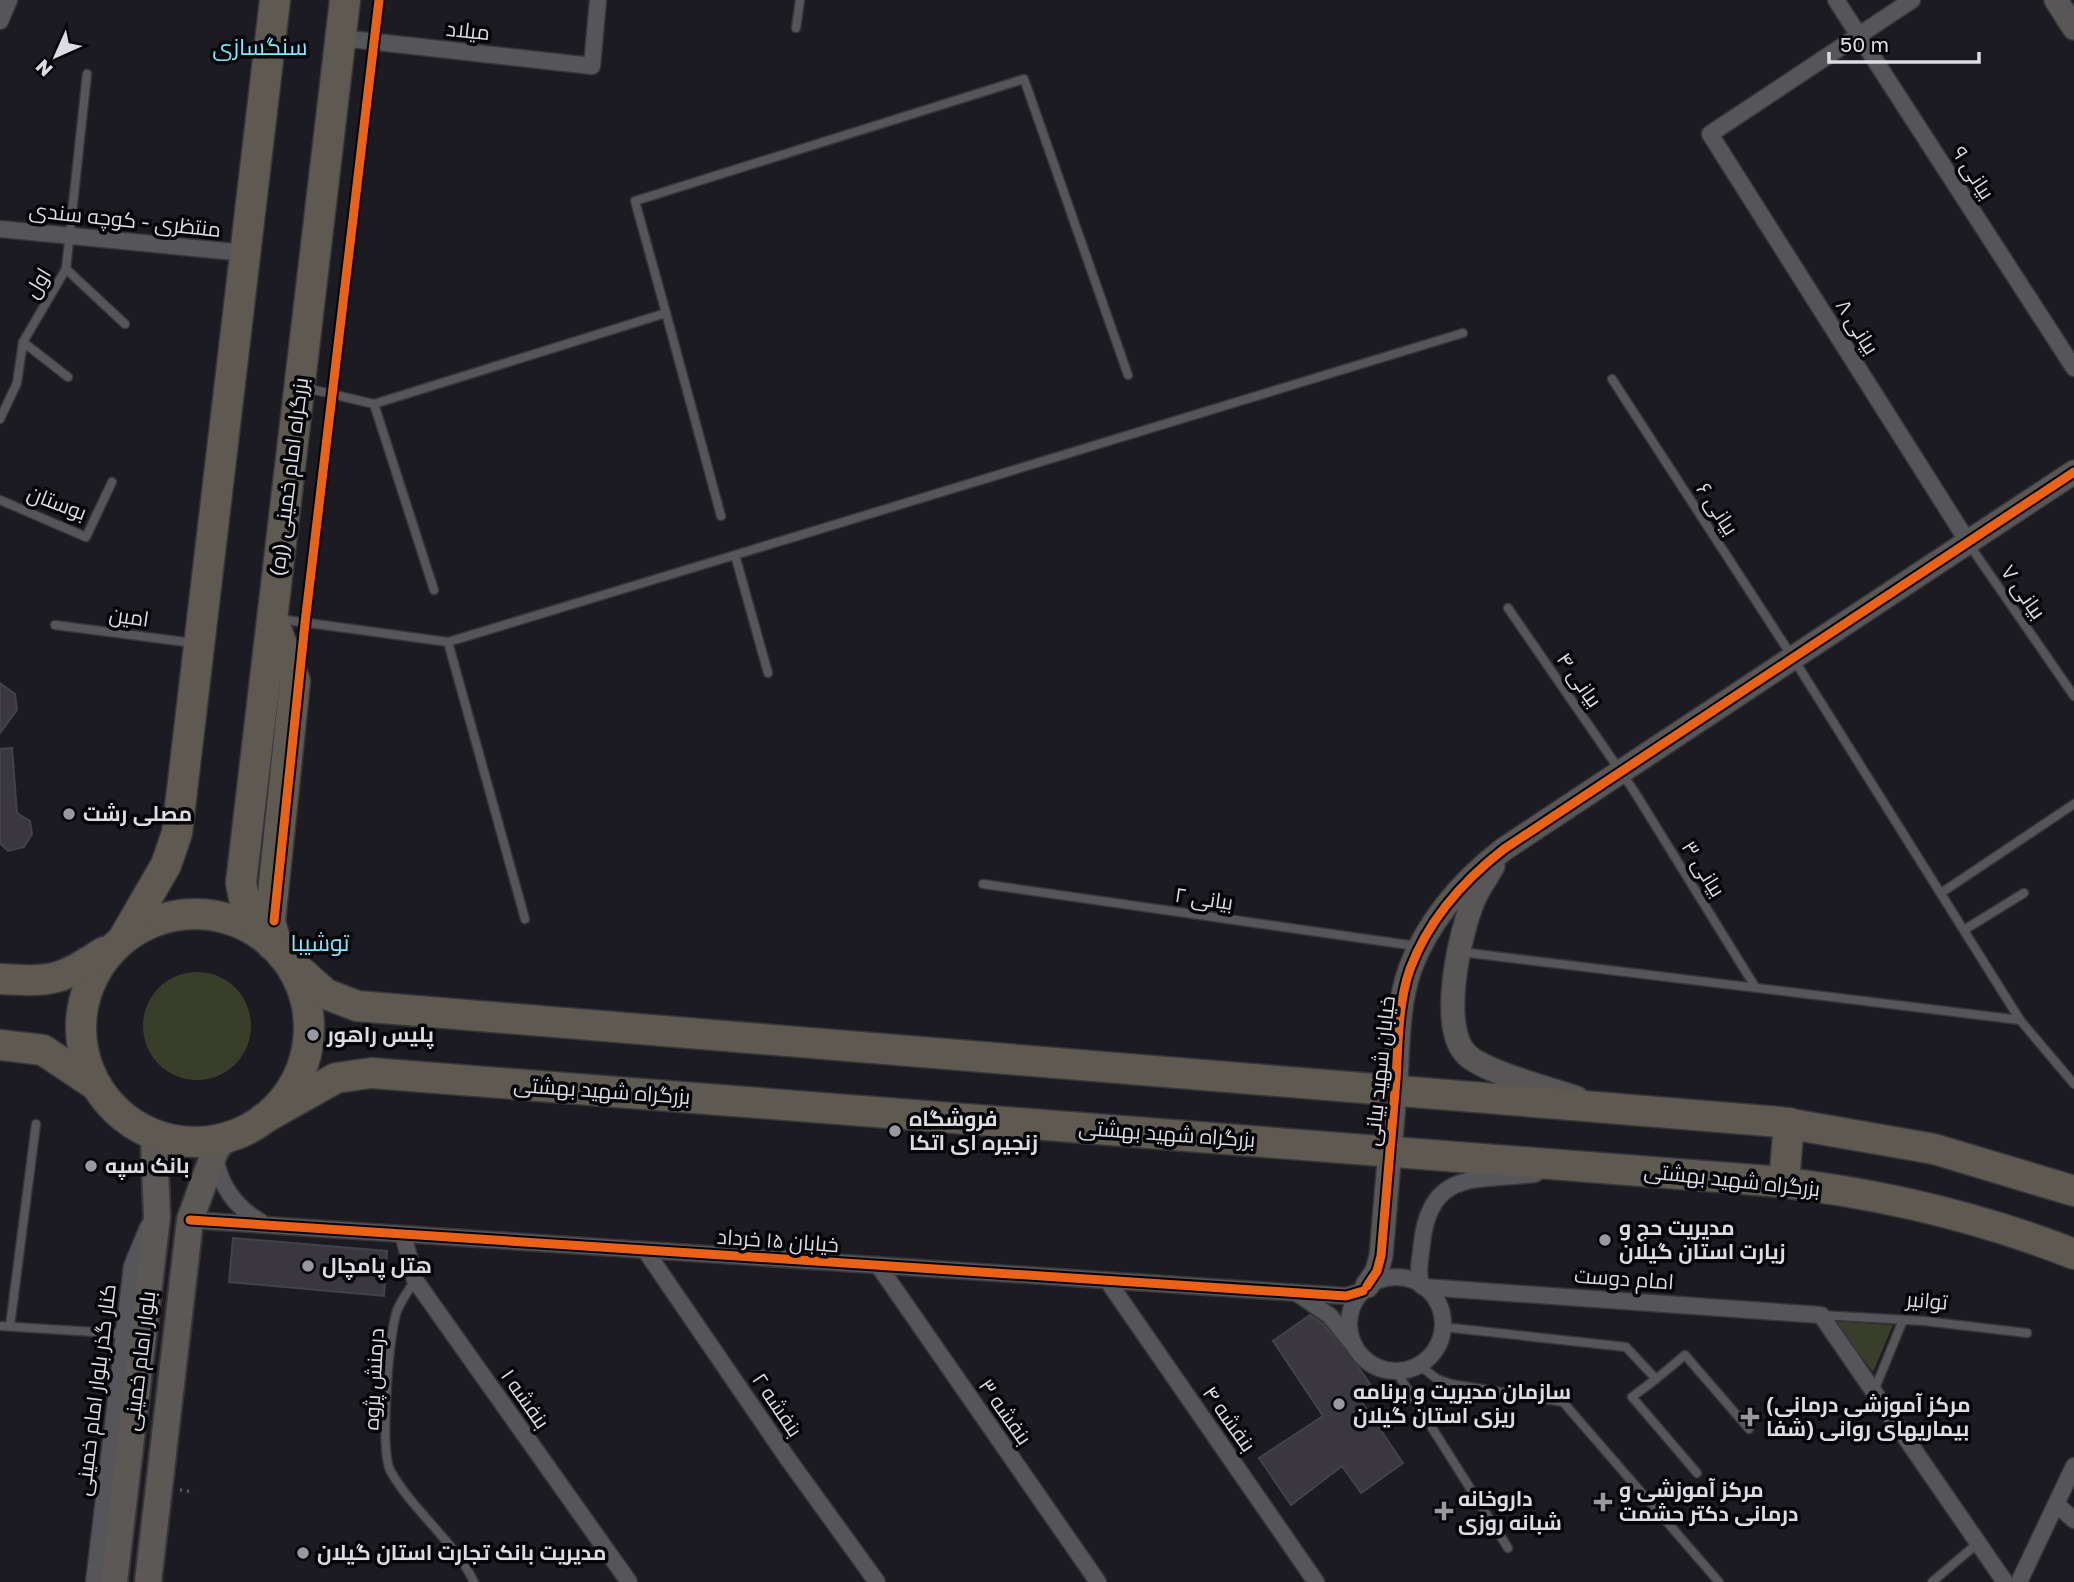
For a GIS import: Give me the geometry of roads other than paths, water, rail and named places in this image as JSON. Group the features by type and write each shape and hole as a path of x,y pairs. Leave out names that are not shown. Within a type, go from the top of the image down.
{"highway":[{"path":"99,1089 88,1067 82,1046 82,1008 92,977 121,941 166,866 175,841 275,0"},
{"name":"بزرگراه امام خمینی (ره)","path":"272,618 345,0"},
{"path":"0,1045 47,1052 99,1089 123,1115 152,1136 220,1144 263,1119 292,1087 301,1068 307,1042 305,999 297,979 278,951 270,922 295,681 272,618"},
{"path":"0,979 45,981 61,978 161,919 199,914 236,922 278,951 320,989 357,1006 1789,1123 1934,1149 2074,1191"},
{"name":"بزرگراه شهید بهشتی","path":"263,1119 336,1079 365,1072 1784,1183 1857,1194 1943,1212 2074,1254"},
{"path":"1784,1183 1789,1123"}],"main road":[{"name":"بلوار امام خمینی","path":"114,1582 133,1334 156,1208 152,1136"},
{"name":"بلوار امام خمینی","path":"148,1582 190,1220 220,1144"}],"street":[{"path":"0,21 9,0"},
{"name":"میلاد","path":"341,38 592,66 598,0"},
{"name":"بیانی ۹","path":"1836,0 2074,368"},
{"path":"1859,35 1912,0"},
{"path":"2056,0 2074,28"},
{"name":"بیانی ۸","path":"1859,35 1710,134 1968,542"},
{"name":"منتظری - کوچه سندی","path":"0,229 245,253"},
{"name":"خیابان شهید بیانی","path":"1365,1288 1379,1266 1405,990 1420,947 1457,891 1504,849 2074,472"},
{"path":"1504,849 1475,898 1461,952 1452,1022 1456,1040 1467,1055 1483,1065 1601,1107"},
{"path":"220,1144 216,1165 231,1196 247,1214 267,1225"},
{"path":"1293,1292 1311,1301 1330,1316 1369,1363 1396,1371 1419,1364 1436,1349 1443,1327 1440,1307 1419,1277 1426,1216 1442,1191 1465,1182 1597,1167"},
{"name":"خیابان ۱۵ خرداد","path":"190,1220 1346,1296 1365,1288"},
{"name":"بنفشه ۱","path":"403,1234 415,1280 629,1582"},
{"name":"بنفشه ۲","path":"645,1250 788,1460 877,1582"},
{"name":"بنفشه ۳","path":"878,1265 1098,1582"},
{"path":"1357,1350 1350,1334 1349,1317 1365,1288 1378,1280 1396,1277 1423,1286"},
{"name":"بنفشه ۴","path":"1107,1280 1316,1582"},
{"name":"امام دوست","path":"1423,1286 1821,1315"},
{"path":"1821,1315 2005,1582"},
{"name":"کنار گذر بلوار امام خمینی","path":"94,1582 133,1334"},
{"path":"2019,1582 2074,1466"},
{"path":"2056,1504 2074,1520"}],"lane":[{"path":"796,27 800,0"},
{"name":"اول","path":"0,419 17,383 23,342 66,269 87,74"},
{"path":"721,516 635,201 1024,79 1128,375"},
{"path":"66,269 125,324"},
{"path":"300,387 374,404 666,313"},
{"path":"272,618 448,642 1463,333"},
{"path":"23,342 68,377"},
{"name":"بیانی ۶","path":"1612,379 1793,658 2020,1020 2074,1084"},
{"path":"374,404 434,590"},
{"name":"بوستان","path":"0,500 86,537 112,482"},
{"name":"بیانی ۷","path":"1968,542 2074,696"},
{"path":"736,555 768,673"},
{"name":"بیانی ۴","path":"1508,608 1621,772"},
{"name":"امین","path":"55,625 199,644"},
{"path":"448,642 524,919"},
{"name":"بیانی ۳","path":"1621,772 1754,985"},
{"path":"1941,893 2074,804"},
{"name":"بیانی ۲","path":"983,884 1420,947"},
{"path":"1964,930 2024,893"},
{"path":"1461,952 1754,985 2020,1020"},
{"path":"36,1124 5,1326 133,1334"},
{"name":"درمنش پژوه","path":"415,1280 395,1315 386,1406 389,1468 416,1511 466,1566 474,1582"},
{"name":"توانیر","path":"1821,1315 1903,1320 2027,1333"},
{"path":"1874,1391 1903,1320"},
{"path":"1443,1327 1626,1347 1656,1379"},
{"path":"1697,1473 1632,1397 1685,1355 1749,1429"},
{"path":"1419,1364 1437,1380 1451,1384 1552,1398 1563,1402 1718,1582"},
{"path":"1396,1371 1508,1548"},
{"path":"1932,1582 1978,1543"}],"place":[{"name":"مصلی رشت","path":"69,814"},
{"name":"پلیس راهور","path":"313,1035"},
{"name":"فروشگاه زنجیره ای اتکا","path":"895,1131"},
{"name":"بانک سپه","path":"91,1166"},
{"name":"مدیریت حج و زیارت استان گیلان","path":"1605,1240"},
{"name":"هتل پامچال","path":"308,1266"},
{"name":"سازمان مدیریت و برنامه ریزی استان گیلان","path":"1339,1404"},
{"name":"(مرکز آموزشی درمانی بیماریهای روانی (شفا","path":"1750,1417"},
{"name":"مرکز آموزشی و ‌درمانی دکتر حشمت","path":"1603,1502"},
{"name":"داروخانه شبانه روزی","path":"1444,1511"},
{"name":"مدیریت بانک تجارت استان گیلان","path":"303,1553"}],"district":[{"name":"سنگسازی","path":"260,47"},
{"name":"توشیبا","path":"320,943"}]}
